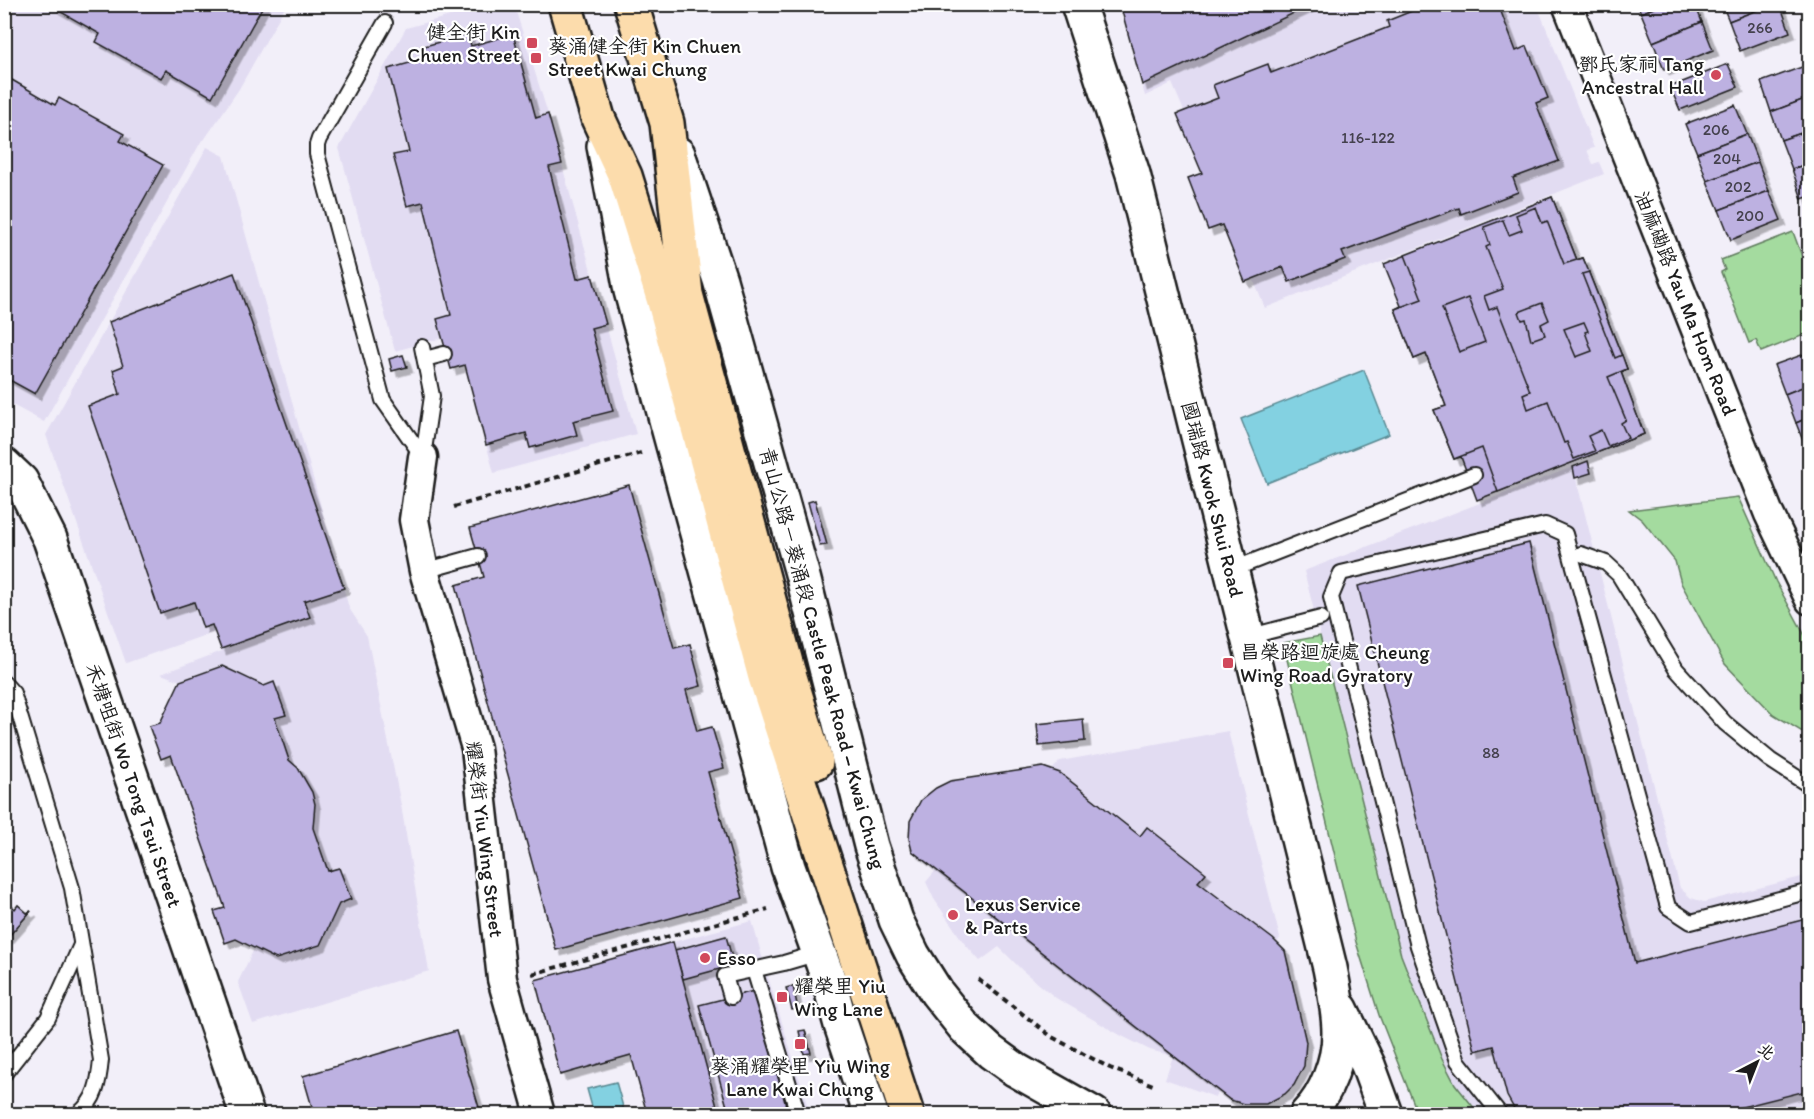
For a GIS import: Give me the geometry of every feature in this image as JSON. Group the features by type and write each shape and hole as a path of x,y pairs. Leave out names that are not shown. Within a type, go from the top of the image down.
{"main road":[{"name":"青山公路－葵涌段 Castle Peak Road – Kwai Chung","path":"565,4 598,118 631,291 788,867 818,953 868,1114"},
{"name":"青山公路－葵涌段 Castle Peak Road – Kwai Chung","path":"632,4 667,123 720,280 803,577 871,846 896,920 913,955 937,993 966,1028 991,1052 1016,1070 1094,1114"},
{"name":"國瑞路 Kwok Shui Road","path":"1078,4 1133,174 1330,968 1339,1035 1332,1072 1315,1106 1307,1114"},
{"name":"青山公路－葵涌段 Castle Peak Road – Kwai Chung","path":"598,118 625,176 663,298 907,1114"},
{"name":"青山公路－葵涌段 Castle Peak Road – Kwai Chung","path":"667,123 686,294 777,673 855,889 930,1114"},
{"name":"禾塘咀街 Wo Tong Tsui Street","path":"4,465 21,481 50,539 247,1114"},
{"name":"國瑞路 Kwok Shui Road","path":"1335,997 1368,1065 1386,1114"}],"street":[{"name":"油麻磡路 Yau Ma Hom Road","path":"1567,4 1770,514 1809,600"},
{"name":"耀榮街 Yiu Wing Street","path":"423,457 414,520 424,571 476,748 502,979 540,1114"}],"lane":[{"path":"385,23 319,140 317,154 383,400 423,457"},
{"path":"423,457 432,396 424,353 444,354"},
{"path":"1231,570 1474,476"},
{"path":"1500,1114 1458,1061 1418,946 1331,597 1341,573 1545,525 1565,534 1668,907 1692,922 1809,891"},
{"path":"1581,554 1606,563 1619,575 1676,669 1725,723 1770,760 1809,786"},
{"path":"424,571 478,556"},
{"path":"1247,637 1321,618"},
{"path":"4,683 13,693 68,877 101,1060 99,1081 94,1095 86,1109 78,1114"},
{"path":"4,1074 48,1018 81,945"},
{"path":"731,997 725,976 818,953"},
{"path":"754,970 798,1114"}],"path":[{"path":"454,507 648,451"},
{"path":"526,975 768,909"},
{"path":"978,979 1052,1037 1110,1068 1153,1085"}],"shaded area":[{"path":"10,5 286,5 239,89 202,140 44,422 5,401 4,15"},
{"path":"490,5 514,5 548,114 636,434 494,473 465,366 451,369 442,338 395,351 339,148 406,28"},
{"path":"1120,5 1537,5 1594,148 1587,150 1593,164 1599,162 1604,174 1265,308 1253,279 1245,282 1222,225 1208,230 1188,178 1202,173 1177,114 1184,111 1172,83 1145,96"},
{"path":"207,147 224,156 349,608 367,636 401,805 429,971 253,1024 238,982 254,949 236,940 225,943 214,911 224,907 172,756 161,759 149,726 160,722 180,681 161,674 222,651 214,632 126,663 46,435"},
{"path":"1573,467 1680,888 1691,898 1704,902 1809,875 1809,1114 1479,1114 1455,1084 1442,1059 1401,955 1304,571"},
{"path":"1228,731 1280,938 1277,942 1285,951 1306,1042 1304,1066 1294,1085 1285,1094 1266,1104 1244,1104 1230,1100 1219,1092 1215,1097 1165,1079 1173,1056 1150,1050 1056,998 1023,971 999,947 980,961 964,943 934,899 926,882 936,870 912,851 909,839 910,821 921,800 936,788 950,781 1043,767 1053,769 1060,761"},
{"name":"Esso","path":"752,921 810,1114 719,1114 673,942"}],"green space":[{"path":"1793,232 1809,275 1809,333 1761,352 1756,340 1749,343 1721,272 1725,270 1721,260"},
{"path":"1738,497 1776,582 1809,643 1809,736 1773,714 1725,664 1681,583 1675,561 1642,520 1629,510"},
{"path":"1320,636 1401,955 1442,1059 1455,1084 1479,1114 1418,1114 1379,1015 1356,942 1283,643"}],"water":[{"path":"1364,370 1389,434 1267,483 1241,419"},
{"path":"616,1082 625,1114 594,1114 587,1089"}],"building":[{"path":"56,4 264,4 212,97 166,70 161,78 96,42 100,34 54,8"},
{"path":"1120,4 1313,4 1142,85"},
{"path":"1429,4 1445,4 1448,10 1463,4 1498,4 1516,51 1527,46 1548,98 1536,103 1559,161 1513,178 1518,192 1461,214 1459,208 1342,252 1345,259 1289,282 1283,267 1245,282 1222,225 1208,230 1188,178 1202,173 1177,114 1218,98 1213,85 1268,64 1271,73 1389,27 1387,21"},
{"path":"1637,4 1664,4 1641,13"},
{"path":"1664,4 1695,4 1702,22 1653,42 1641,13"},
{"path":"1722,4 1773,4 1729,21"},
{"path":"1773,4 1780,4 1790,32 1740,51 1729,21"},
{"path":"1702,22 1713,50 1664,70 1653,42"},
{"path":"468,34 471,46 513,34 536,118 548,114 562,164 549,167 577,279 592,275 606,324 591,328 613,411 573,421 577,435 530,448 526,433 486,445 465,365 451,369 437,319 451,315 423,202 407,206 393,155 409,152 388,69 424,59 421,47"},
{"name":"鄧氏家祠 Tang Ancestral Hall","path":"1728,64 1738,87 1680,110 1670,87"},
{"path":"1810,64 1810,97 1771,112 1761,82"},
{"path":"12,80 55,105 59,98 124,134 120,141 163,165 35,394 4,377 4,93"},
{"path":"1810,97 1810,130 1781,140 1771,112"},
{"path":"1735,105 1747,134 1697,153 1685,124"},
{"path":"1810,130 1810,163 1792,169 1781,140"},
{"path":"1747,134 1758,162 1707,181 1697,153"},
{"path":"1758,162 1769,191 1719,210 1707,181"},
{"path":"1810,163 1810,196 1802,199 1792,169"},
{"path":"1769,191 1781,220 1731,240 1719,210"},
{"path":"1552,197 1577,260 1583,258 1627,369 1621,372 1644,434 1477,500 1461,457 1454,459 1434,410 1446,406 1426,354 1414,359 1395,309 1401,306 1384,264"},
{"path":"1552,197 1577,260 1583,258 1627,369 1621,372 1644,434 1498,492 1482,448 1454,459 1434,410 1446,406 1426,354 1414,359 1395,309 1422,299 1405,255"},
{"path":"1536,207 1542,223 1547,221 1564,264 1583,258 1589,272 1582,274 1615,358 1622,355 1627,369 1608,377 1626,420 1621,423 1628,438 1608,446 1601,430 1588,436 1595,451 1574,459 1567,442 1564,443 1548,401 1528,409 1523,394 1530,391 1497,307 1489,310 1484,296 1503,289 1486,247 1490,245 1484,227 1503,220 1509,235 1522,230 1516,215","holes":["1542,303 1549,320 1541,324 1545,335 1531,340 1526,319 1522,320 1519,312","1584,322 1592,351 1576,357 1564,329"]},
{"path":"234,273 344,588 304,601 310,617 221,649 212,625 203,628 194,602 160,613 88,406 120,394 113,370 123,366 109,322"},
{"path":"1468,298 1485,342 1459,352 1442,308"},
{"path":"1810,352 1810,384 1785,394 1774,365"},
{"path":"403,355 407,367 392,371 389,359"},
{"path":"1810,384 1810,417 1796,423 1785,394"},
{"path":"1810,417 1810,450 1807,451 1796,423"},
{"path":"1588,461 1591,473 1575,478 1573,467"},
{"path":"629,485 674,648 690,644 701,686 686,690 697,731 712,727 724,768 708,772 743,898 556,950 456,585 484,577 470,528"},
{"path":"815,500 827,545 820,546 808,502"},
{"path":"1529,543 1635,963 1810,918 1810,1090 1714,1114 1517,1114 1507,1096 1494,1046 1475,1051 1358,586"},
{"path":"222,666 264,686 274,682 286,715 275,718 289,760 298,768 312,792 315,804 313,828 328,871 339,868 351,899 339,904 320,945 276,959 236,939 225,943 214,911 225,908 171,755 161,759 149,726 160,723 180,681"},
{"path":"1083,719 1085,741 1039,746 1037,724"},
{"path":"1043,767 1060,773 1140,836 1147,827 1206,873 1198,882 1273,939 1285,951 1306,1042 1304,1066 1294,1085 1285,1094 1266,1104 1244,1104 1230,1100 912,851 909,839 910,821 921,800 936,788 950,781"},
{"path":"9,904 15,909 18,905 27,913 31,911 7,938 4,935 4,909"},
{"path":"9,904 15,909 18,905 27,913 31,911 7,938 4,935 4,909"},
{"name":"Esso","path":"726,936 734,965 683,979 675,950"},
{"path":"673,942 719,1114 647,1114 631,1055 560,1075 535,980"},
{"path":"793,986 798,1009 792,1010 786,988"},
{"path":"754,991 788,1113 729,1114 699,1005"},
{"path":"805,1030 811,1053 804,1054 799,1031"},
{"path":"456,1031 481,1114 314,1114 303,1076"}],"place":[{"name":"健全街 Kin Chuen Street","path":"532,43"},
{"name":"葵涌健全街 Kin Chuen Street Kwai Chung","path":"536,58"},
{"name":"鄧氏家祠 Tang Ancestral Hall","path":"1716,75"},
{"name":"昌榮路迴旋處 Cheung Wing Road Gyratory","path":"1228,663"},
{"name":"Lexus Service & Parts","path":"953,915"},
{"name":"Esso","path":"705,958"},
{"name":"耀榮里 Yiu Wing Lane","path":"782,997"},
{"name":"葵涌耀榮里 Yiu Wing Lane Kwai Chung","path":"800,1044"}]}
